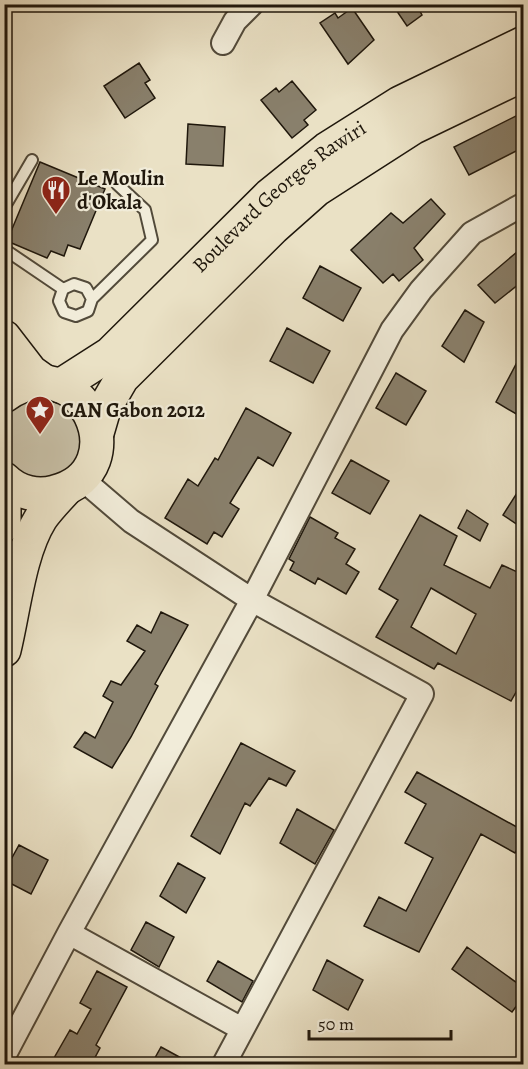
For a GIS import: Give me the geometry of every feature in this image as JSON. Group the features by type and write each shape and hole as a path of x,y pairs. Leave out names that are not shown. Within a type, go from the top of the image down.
{"main road":[{"name":"Boulevard Georges Rawiri","path":"4,396 29,384 53,384 110,354 270,195 327,149 400,104 524,43"},
{"name":"Boulevard Georges Rawiri","path":"73,484 94,457 97,433 104,409 122,378 297,206 337,174 412,128 524,74"},
{"path":"4,337 31,372 74,393 86,404 93,417 97,433"},
{"path":"4,479 27,493 46,495 73,484"},
{"path":"4,650 26,553 35,530 42,517 73,484"},
{"path":"4,500 4,525"}],"street":[{"path":"223,43 235,21 252,4"},
{"path":"4,1056 252,600 392,330 422,290 472,233 524,204"},
{"path":"73,484 252,600 422,694 224,1065"},
{"path":"69,933 242,1029"}],"lane":[{"path":"4,208 32,160"},
{"path":"92,300 86,288 74,284 63,289 59,301 64,312 76,316 88,311 92,300 152,240 145,210 117,184"},
{"path":"4,249 63,289"}],"shaded area":[{"path":"44,393 83,418 79,464 47,482 11,469 5,461 5,414 9,408"}],"building":[{"path":"392,4 416,4 422,15 407,26"},
{"path":"352,8 374,40 348,64 320,23 335,13 338,18"},
{"path":"139,63 150,80 145,83 155,98 125,118 104,86"},
{"path":"292,81 316,110 304,120 308,125 292,138 261,100 276,88 279,92"},
{"path":"524,112 524,147 469,175 454,147"},
{"path":"188,124 225,127 223,166 186,164"},
{"name":"Le Moulin d'Okala","path":"40,162 105,189 80,249 68,245 64,256 51,251 47,258 7,241"},
{"path":"431,199 445,214 414,248 423,260 399,281 393,274 383,283 351,250 391,213 403,223"},
{"path":"524,246 524,280 495,303 478,285"},
{"path":"320,266 361,288 343,321 303,298"},
{"path":"465,310 484,322 464,362 442,346"},
{"path":"287,328 330,351 313,383 270,361"},
{"path":"524,349 524,404 518,415 496,402"},
{"path":"396,373 426,391 406,425 376,408"},
{"path":"246,408 291,433 273,466 258,457 230,503 239,509 222,537 214,532 207,544 165,518 188,479 198,486 215,458 218,460"},
{"path":"351,460 389,481 370,514 332,493"},
{"path":"524,482 524,529 503,515"},
{"path":"467,510 488,524 480,541 458,528"},
{"path":"420,515 457,536 444,565 490,588 502,565 524,575 524,678 511,701 438,663 434,669 376,637 398,600 379,589","holes":["431,588 476,614 456,654 411,627"]},
{"path":"310,517 338,533 335,538 355,549 346,564 359,572 346,594 318,578 315,584 290,570 294,562 289,559"},
{"path":"161,612 188,625 155,684 158,686 131,737 112,768 74,747 85,732 95,738 113,702 103,696 111,681 121,685 145,651 127,641 137,625 151,633"},
{"path":"241,743 295,771 286,786 269,778 250,806 245,803 220,854 191,836"},
{"path":"417,772 524,831 524,838 515,853 481,834 419,952 364,926 379,897 406,911 433,858 405,843 426,804 405,792"},
{"path":"297,809 334,830 315,864 280,843"},
{"path":"19,845 48,860 31,894 4,880 4,860 9,863"},
{"path":"178,863 205,878 186,913 160,896"},
{"path":"146,922 174,937 159,967 131,950"},
{"path":"467,947 524,988 524,996 512,1012 452,969"},
{"path":"327,960 363,980 348,1010 313,990"},
{"path":"218,961 253,981 242,1002 207,981"},
{"path":"97,971 127,987 96,1045 100,1048 91,1065 50,1065 70,1030 77,1034 91,1009 80,1003"},
{"path":"161,1047 194,1065 151,1065"}],"place":[{"name":"Le Moulin d'Okala","path":"56,216"},
{"name":"CAN Gabon 2012","path":"40,436"}]}
